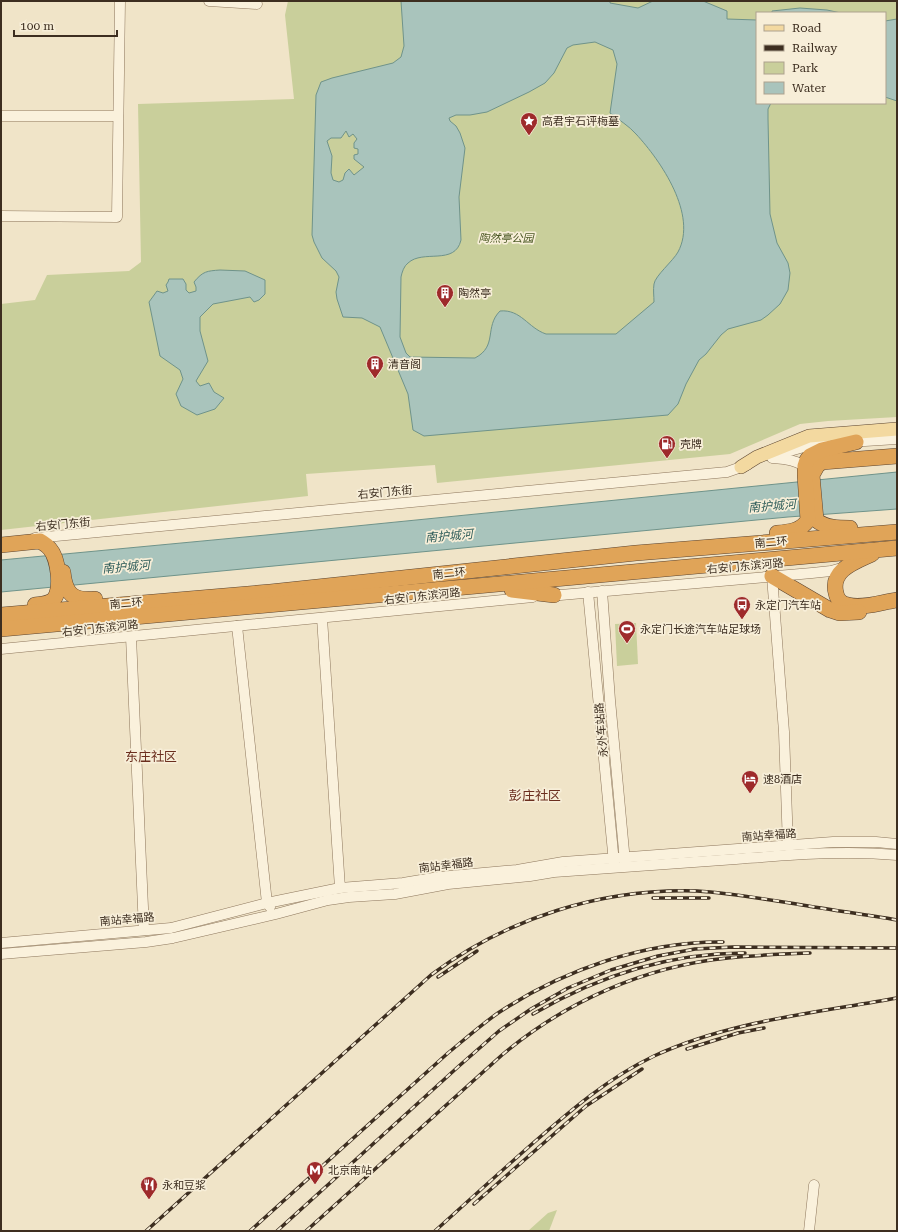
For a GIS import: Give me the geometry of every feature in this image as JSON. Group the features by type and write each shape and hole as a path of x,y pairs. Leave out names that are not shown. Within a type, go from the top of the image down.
{"highway":[{"path":"812,520 807,460 815,452 856,442"},
{"path":"807,472 822,462 897,456"},
{"path":"812,520 830,527 869,529 878,534"},
{"path":"737,545 756,536 788,532 801,528 812,520"},
{"name":"南二环","path":"1,615 270,592 636,554 897,532"},
{"path":"1,545 40,541 52,545 62,560 64,583 63,593 53,600 46,603 7,608 1,612"},
{"name":"南二环","path":"1,629 897,548"},
{"path":"882,549 845,567 836,579 834,588 836,596 846,605 860,606 897,600"},
{"path":"772,576 830,610 839,613 853,613 897,606"},
{"path":"486,586 554,595"},
{"path":"63,593 84,600 130,597 151,601"}],"main road":[{"path":"741,467 757,457 809,436 897,429"}],"street":[{"path":"1,216 117,217 120,1"},
{"path":"210,1 257,4"},
{"path":"1,116 118,116"},
{"name":"右安门东街","path":"1,542 52,545 727,472 810,445 897,439"},
{"path":"770,457 794,461 807,472"},
{"name":"右安门东滨河路","path":"1,650 554,595 831,571 845,567"},
{"path":"772,576 784,732 788,846"},
{"name":"永外车站路","path":"602,591 610,700 625,862"},
{"name":"永外车站路","path":"588,592 614,863"},
{"path":"322,618 340,888"},
{"path":"237,626 267,903 276,914"},
{"path":"131,637 144,930"},
{"name":"南站幸福路","path":"1,954 173,938 276,914 328,900 395,894 448,884 530,876 614,863 833,842 876,842 897,844"},
{"path":"625,862 841,852 897,855"},
{"name":"南站幸福路","path":"1,943 171,928 267,903 340,888 403,883 439,877 517,870 563,862 614,863"},
{"path":"809,1231 814,1185"}],"green space":[{"name":"陶然亭公园","path":"288,1 897,1 897,417 800,424 730,454 437,483 435,465 306,474 308,496 1,530 1,304 35,300 47,275 129,271 141,262 138,104 294,99 285,15"},
{"name":"永定门长途汽车站足球场","path":"636,623 638,664 617,666 615,624"},
{"path":"557,1210 549,1231 528,1231 548,1213"}],"water":[{"path":"401,1 610,1 610,3 638,8 653,1 703,1 727,11 727,19 756,20 756,104 770,104 768,109 770,214 777,243 788,263 790,273 788,290 780,304 761,320 728,329 721,335 706,354 699,360 686,384 678,404 668,415 424,436 413,430 408,394 380,327 362,318 343,317 336,292 339,277 336,271 322,258 312,235 316,95 321,82 393,63 401,57 404,46","holes":["595,42 613,50 617,64 610,113 633,131 646,145 666,173 680,206 683,222 683,237 678,252 655,281 654,302 616,334 546,334 534,328 514,313 500,311 495,317 489,342 486,348 475,358 410,357 406,353 400,337 401,277 403,269 414,259 452,253 458,248 461,240 459,197 465,148 460,133 449,118 456,115 470,115 487,112 545,83 554,73 567,48 573,45","346,131 349,137 353,134 357,139 354,143 354,148 358,149 358,154 354,155 354,159 364,167 354,175 349,169 345,173 343,180 339,182 333,180 331,173 332,156 327,141 331,138 341,138"]},
{"path":"800,8 836,12 772,12"},
{"path":"897,19 897,101 886,97 886,21"},
{"path":"208,271 245,271 265,280 265,294 259,300 254,302 250,297 213,304 200,317 200,331 208,361 196,381 200,386 209,383 214,392 224,398 215,409 197,415 181,406 176,394 183,379 180,370 160,356 149,302 157,291 163,293 168,291 166,285 169,279 183,279 186,284 186,290 189,293 196,291 194,282 200,276"},
{"name":"南护城河","path":"897,472 897,509 788,517 1,592 1,560"}],"railway":[{"path":"146,1231 431,975 460,955 491,937 524,923 557,910 591,901 661,891 697,891 720,893 897,920"},
{"path":"653,898 709,898"},
{"path":"250,1231 448,1053 498,1013 550,984 577,971 606,961 664,947 694,943 723,942"},
{"path":"277,1231 499,1031 531,1009 568,988 611,970 658,956 695,949 733,947 897,948"},
{"path":"438,977 477,951"},
{"path":"533,1014 583,988 635,969 689,957 745,953"},
{"path":"306,1231 502,1055 526,1036 579,1003 637,978 697,962 748,956 810,953"},
{"path":"435,1231 575,1107 621,1074 654,1056 712,1034 743,1026 897,998"},
{"path":"687,1049 738,1033 764,1028"},
{"path":"474,1204 586,1106 642,1069"}],"place":[{"name":"高君宇石评梅墓","path":"529,136"},
{"name":"陶然亭","path":"445,308"},
{"name":"清音阁","path":"375,379"},
{"name":"壳牌","path":"667,459"},
{"name":"永定门汽车站","path":"742,620"},
{"name":"永定门长途汽车站足球场","path":"627,644"},
{"name":"速8酒店","path":"750,794"},
{"name":"北京南站","path":"315,1185"},
{"name":"永和豆浆","path":"149,1200"}],"district":[{"name":"东庄社区","path":"151,756"},
{"name":"彭庄社区","path":"535,795"}]}
